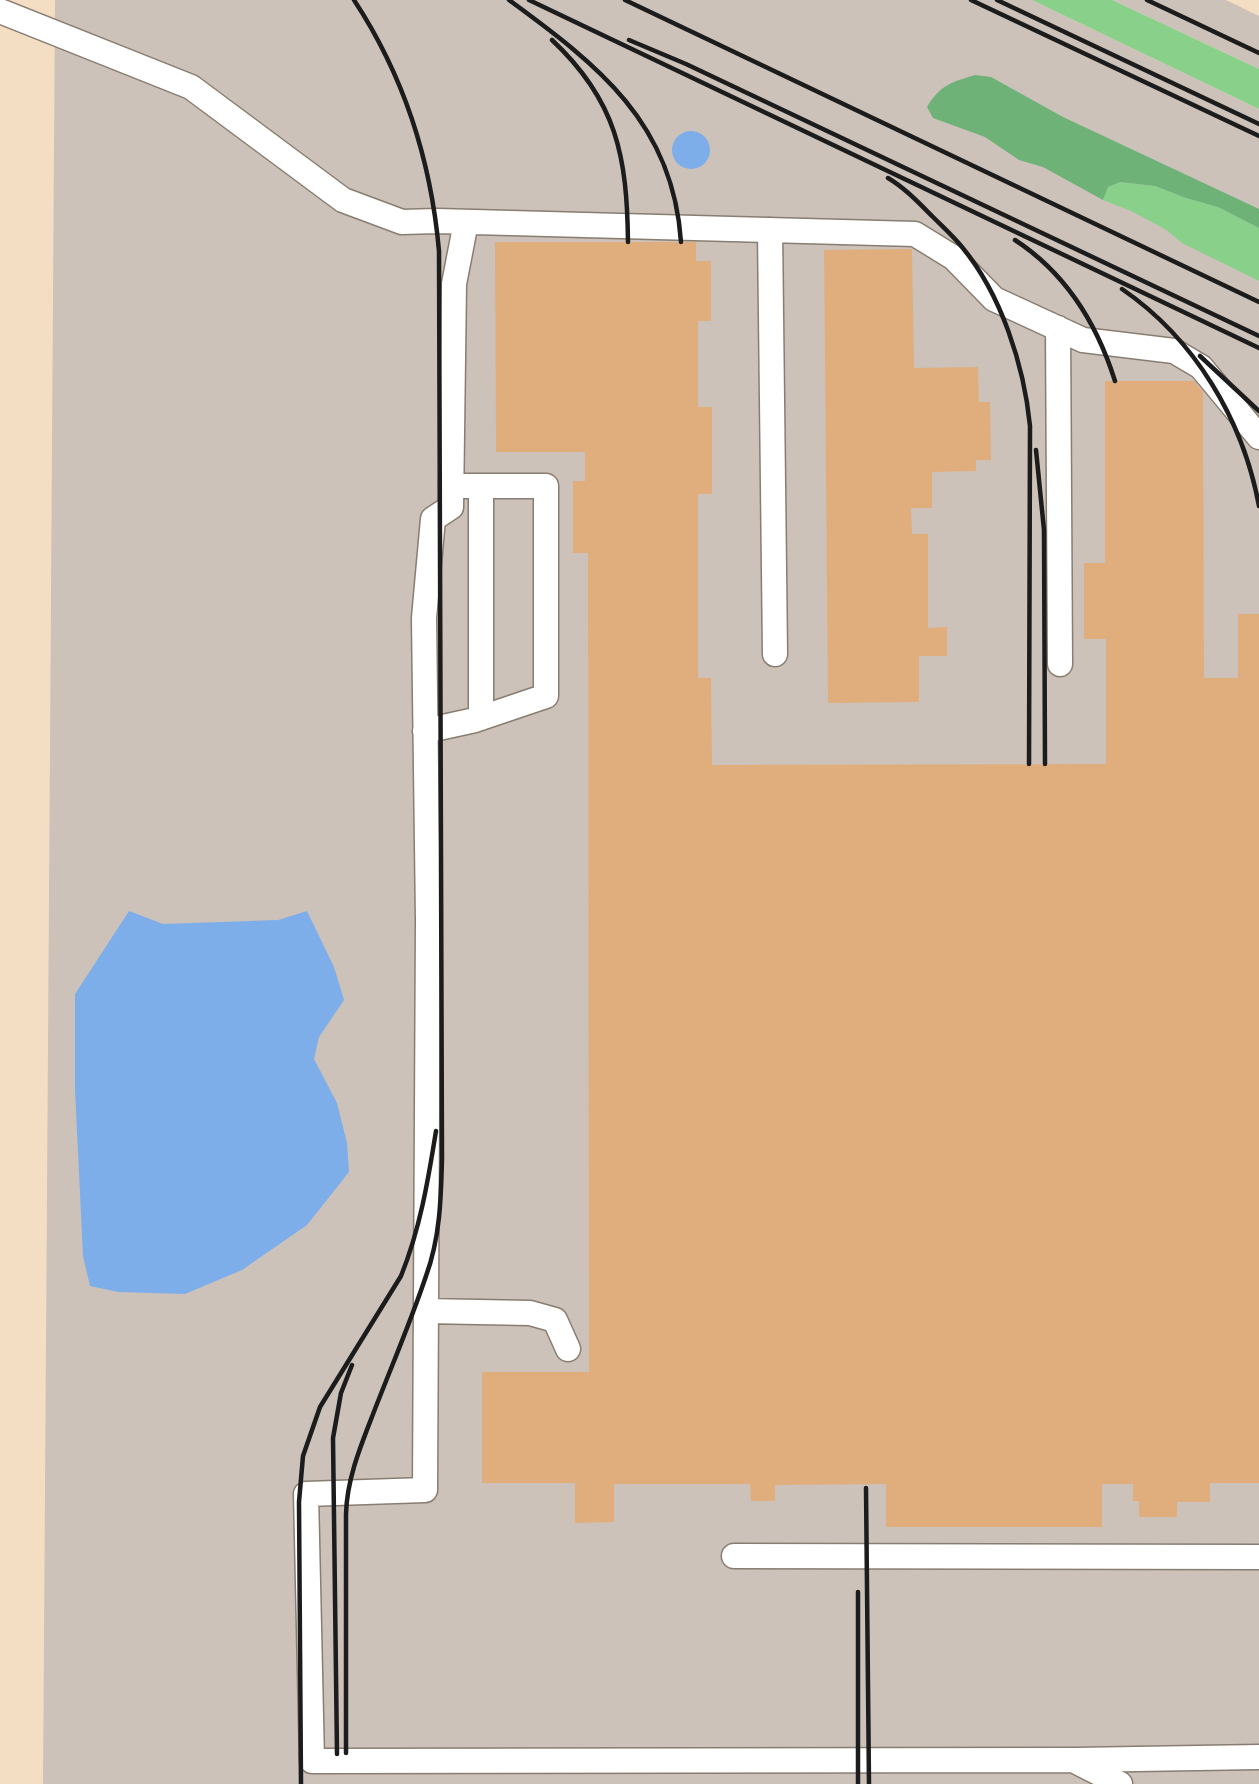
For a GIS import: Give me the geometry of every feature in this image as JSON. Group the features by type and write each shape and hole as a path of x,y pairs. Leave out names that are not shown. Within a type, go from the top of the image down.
{"lane":[{"path":"0,11 191,87 343,200 402,222 915,234 954,258 994,299 1083,340 1174,351 1201,367 1259,438"},
{"path":"466,222 454,284 451,507 433,519 424,618 428,920 425,1490 306,1494 312,1761 1075,1760 1259,1757"},
{"path":"770,230 775,654"},
{"path":"1058,328 1060,664"},
{"path":"426,731 481,718 546,696 546,486 451,486"},
{"path":"481,486 481,718"},
{"path":"426,1311 530,1313 555,1320 568,1349"},
{"path":"734,1556 1259,1557"},
{"path":"1075,1760 1120,1784"}],"shaded area":[{"path":"55,0 1032,0 1259,109 1259,1784 43,1784"},
{"path":"1112,0 1226,0 1259,16 1259,69"}],"green space":[{"path":"1032,0 1112,0 1259,69 1259,109"},
{"path":"975,75 991,77 1063,117 1259,209 1259,228 1218,207 1155,186 1120,182 1108,187 1103,200 1043,167 1019,160 985,137 933,118 927,107 937,94 953,82"},
{"path":"1120,182 1155,186 1218,207 1259,228 1259,281 1182,243 1165,229 1131,211 1103,200 1108,187"}],"water":[{"path":"691,131 705,136 710,150 705,164 691,169 677,164 672,150 677,136"},
{"path":"129,911 163,924 278,920 307,911 334,967 344,1000 319,1037 314,1059 337,1103 347,1143 349,1172 307,1225 242,1270 185,1294 118,1292 90,1286 83,1256 75,1090 75,994"}],"building":[{"path":"495,242 696,242 696,261 711,261 711,321 698,321 698,407 712,407 712,494 698,494 698,678 711,678 712,765 1106,764 1106,639 1084,639 1084,563 1105,563 1105,381 1194,381 1203,392 1204,678 1238,678 1238,614 1259,614 1259,1483 1210,1483 1210,1502 1177,1502 1177,1517 1139,1517 1139,1501 1133,1501 1133,1484 1102,1484 1102,1527 886,1527 886,1484 775,1485 775,1501 751,1501 750,1484 614,1484 614,1522 575,1523 575,1483 482,1483 482,1372 589,1372 588,553 573,553 573,481 585,481 585,452 496,452"},
{"path":"912,249 914,368 978,367 979,402 990,402 991,460 976,460 976,471 932,472 932,508 911,508 912,534 928,534 928,628 947,627 947,656 919,656 919,702 828,703 824,250"}],"railway":[{"path":"346,1753 346,1514 349,1487 360,1447 431,1262 439,1218 442,1159 439,251 429,184 412,120 387,59 354,0"},
{"path":"509,0 572,48 600,74 647,130 663,163 675,200 681,242"},
{"path":"529,0 1259,348"},
{"path":"625,0 1259,302"},
{"path":"971,0 1259,136"},
{"path":"997,0 1259,124"},
{"path":"1147,0 1259,53"},
{"path":"552,40 591,85 614,132 625,183 628,242"},
{"path":"629,40 686,64 1259,336"},
{"path":"888,178 912,196 962,247 976,266 999,308 1022,379 1030,426 1029,764"},
{"path":"1015,240 1050,268 1078,302 1099,340 1115,381"},
{"path":"1122,289 1172,332 1212,384 1241,443 1252,474 1259,506"},
{"path":"1200,356 1259,411"},
{"path":"1036,450 1044,530 1045,764"},
{"path":"301,1784 299,1502 303,1456 320,1407 401,1276 418,1223 436,1131"},
{"path":"337,1754 333,1438 341,1393 352,1365"},
{"path":"866,1488 869,1784"},
{"path":"858,1592 858,1784"}]}
